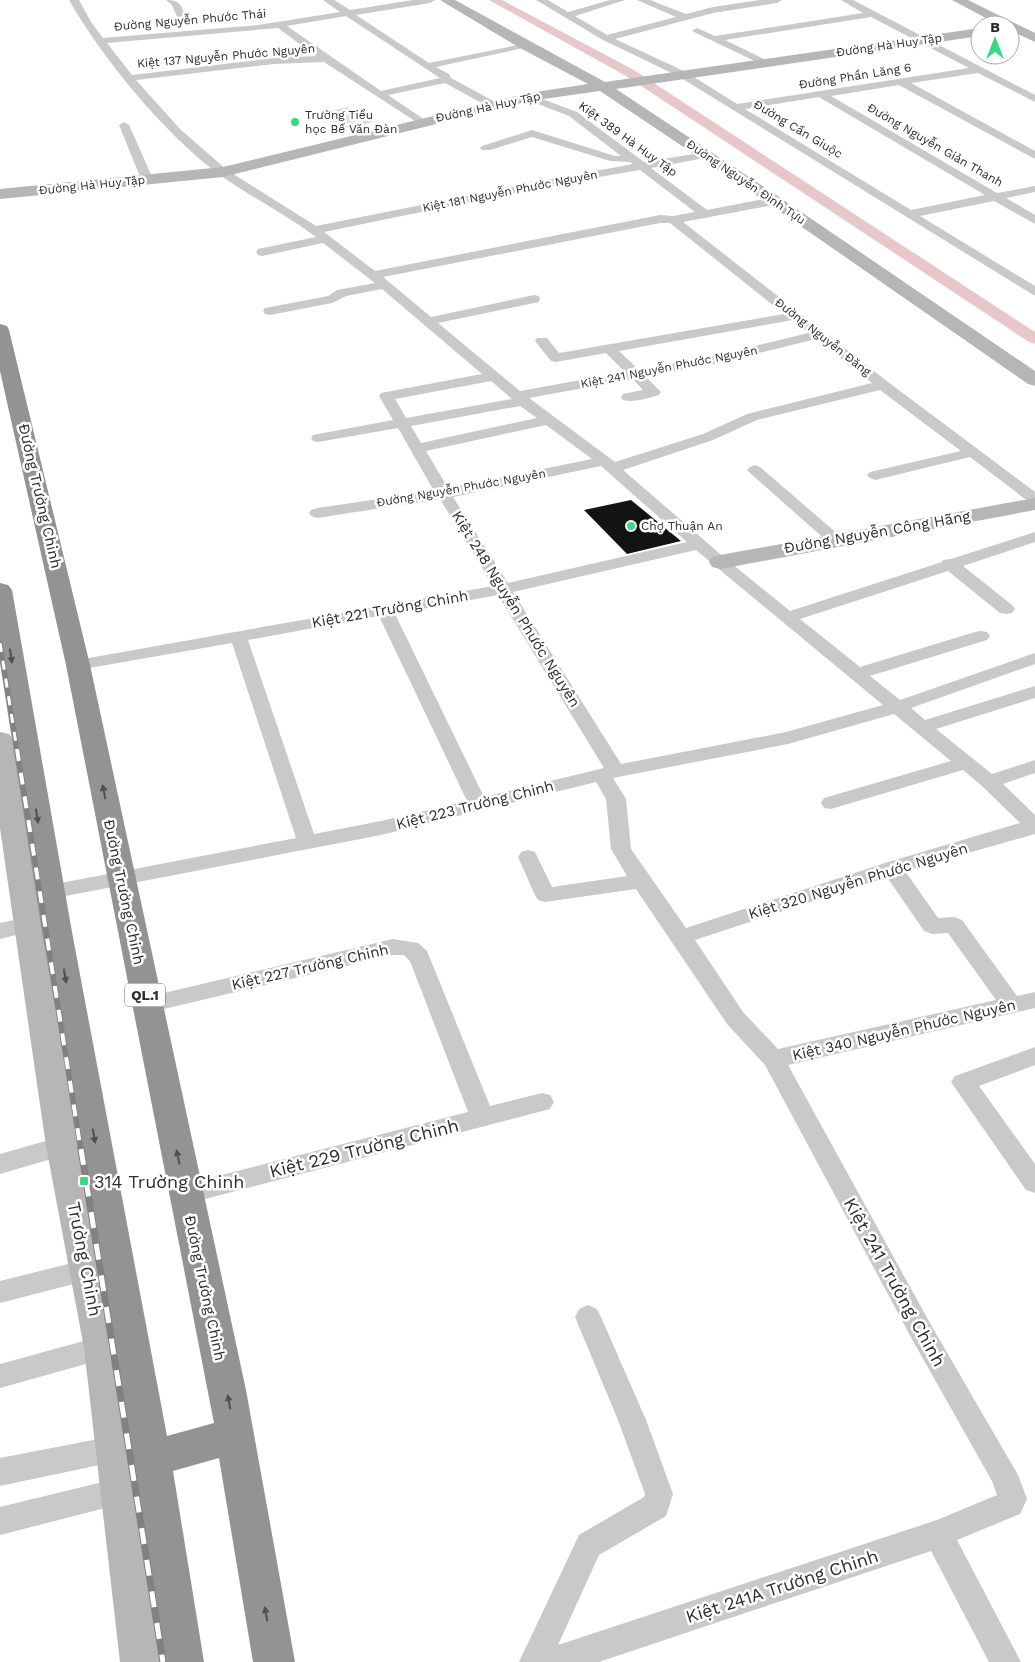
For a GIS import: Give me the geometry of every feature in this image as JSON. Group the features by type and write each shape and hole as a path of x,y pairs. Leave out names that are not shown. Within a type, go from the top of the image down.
{"highway":[{"name":"Đường Trường Chinh","path":"0,330 8,392 78,665 122,878 235,1436 274,1662"},
{"path":"0,590 50,892 152,1459 183,1662"},
{"path":"152,1459 235,1436"}],"street":[{"path":"74,0 87,23 129,78 176,131 222,172 319,234 385,285 520,398 609,464 720,562 989,782 1035,826"},
{"path":"171,0 176,4 181,16"},
{"path":"328,0 445,76 446,80 493,105"},
{"name":"Đường Nguyễn Phước Thái","path":"100,40 280,24 430,0"},
{"name":"Đường Nguyễn Đình Tựu","path":"446,0 602,86 1035,380"},
{"name":"Đường Cần Giuộc","path":"541,0 606,38 682,74 1035,292"},
{"path":"567,15 620,0"},
{"path":"642,0 685,17"},
{"path":"606,38 713,10 777,0"},
{"path":"846,0 1035,99"},
{"path":"958,0 989,15"},
{"path":"695,3 713,10"},
{"path":"715,39 872,14"},
{"path":"280,24 326,59 421,122"},
{"path":"1020,25 1035,24"},
{"path":"1020,30 1035,38"},
{"path":"697,31 765,62"},
{"name":"Đường Hà Huy Tập","path":"0,194 222,172 529,97 970,33"},
{"path":"427,66 525,45"},
{"name":"Kiệt 137 Nguyễn Phước Nguyên","path":"129,78 274,61 326,59"},
{"name":"Đường Phần Lăng 6","path":"735,107 979,70"},
{"path":"379,94 446,80"},
{"path":"901,82 1035,156"},
{"name":"Đường Nguyễn Giản Thanh","path":"820,94 1035,220"},
{"name":"Kiệt 389 Hà Huy Tập","path":"529,97 574,114 705,214"},
{"path":"124,125 147,179"},
{"path":"486,148 532,133 618,160 637,162"},
{"name":"Kiệt 181 Nguyễn Phước Nguyên","path":"262,252 319,234 637,162 706,155"},
{"path":"910,214 1035,189"},
{"path":"372,275 660,219 673,220 774,201"},
{"name":"Đường Nguyễn Đăng","path":"673,220 883,385 1035,499"},
{"path":"270,311 332,299 342,293 385,285"},
{"path":"429,321 534,299"},
{"path":"542,341 556,358 795,316"},
{"name":"Kiệt 241 Nguyễn Phước Nguyên","path":"520,398 635,374 725,358 819,334"},
{"path":"609,349 654,392 628,398"},
{"name":"Kiệt 248 Nguyễn Phước Nguyên","path":"494,376 386,396 444,494 504,588 609,772 616,799 621,849 641,881 681,936"},
{"name":"Đường Nguyễn Phước Nguyên","path":"317,513 444,494 609,464 708,437 752,417 883,385"},
{"path":"318,438 402,423 520,398"},
{"path":"417,448 548,420"},
{"path":"875,475 974,452"},
{"path":"755,470 834,540"},
{"name":"Đường Nguyễn Công Hãng","path":"720,562 1035,504"},
{"path":"788,617 949,563 1032,541"},
{"name":"Kiệt 221 Trường Chinh","path":"78,665 504,588 700,544"},
{"path":"949,563 1006,609"},
{"path":"385,610 478,804"},
{"path":"238,636 307,842"},
{"path":"857,674 981,636"},
{"name":"Kiệt 223 Trường Chinh","path":"50,892 381,828 609,772 788,738 897,707 1035,658"},
{"path":"922,727 1035,692"},
{"name":"Trường Chinh","path":"0,740 14,928 63,1146 102,1348 141,1662"},
{"path":"831,803 966,763"},
{"path":"989,782 1035,766"},
{"name":"Kiệt 320 Nguyễn Phước Nguyên","path":"681,936 892,868 1035,826"},
{"path":"528,857 545,896 641,881"},
{"path":"892,868 932,926 954,926 1012,1006"},
{"name":"Kiệt 241 Trường Chinh","path":"681,936 735,1018 773,1059 922,1333 1004,1475 1013,1496 1010,1504"},
{"name":"Kiệt 227 Trường Chinh","path":"147,1005 393,947 410,948 419,957 482,1117"},
{"name":"Kiệt 340 Nguyễn Phước Nguyên","path":"773,1059 1035,1000"},
{"path":"1035,1056 963,1082 1035,1183"},
{"name":"Kiệt 229 Trường Chinh","path":"186,1194 542,1102"},
{"path":"0,1164 63,1146"},
{"path":"0,1292 88,1270"},
{"path":"534,1662 589,1545 656,1506 658,1501 659,1494 632,1420 588,1317"},
{"path":"0,1376 102,1348"},
{"path":"0,1472 114,1449"},
{"path":"0,1521 119,1492"},
{"name":"Kiệt 241A Trường Chinh","path":"553,1662 938,1534 1010,1504"},
{"path":"938,1534 1006,1662"}],"shaded area":[{"path":"347,107 373,122 343,129 317,114"}],"building":[{"name":"Chợ Thuận An","path":"631,500 681,541 627,554 584,510"}],"waterway":[{"path":"494,0 630,73 1035,339"}],"railway":[{"path":"0,643 17,750"},
{"path":"17,749 81,1151"},
{"path":"81,1149 163,1662"}],"place":[{"name":"Trường Tiểu học Bế Văn Đàn","path":"295,122"},
{"name":"Chợ Thuận An","path":"631,526"},
{"name":"314 Trường Chinh","path":"84,1181"}]}
